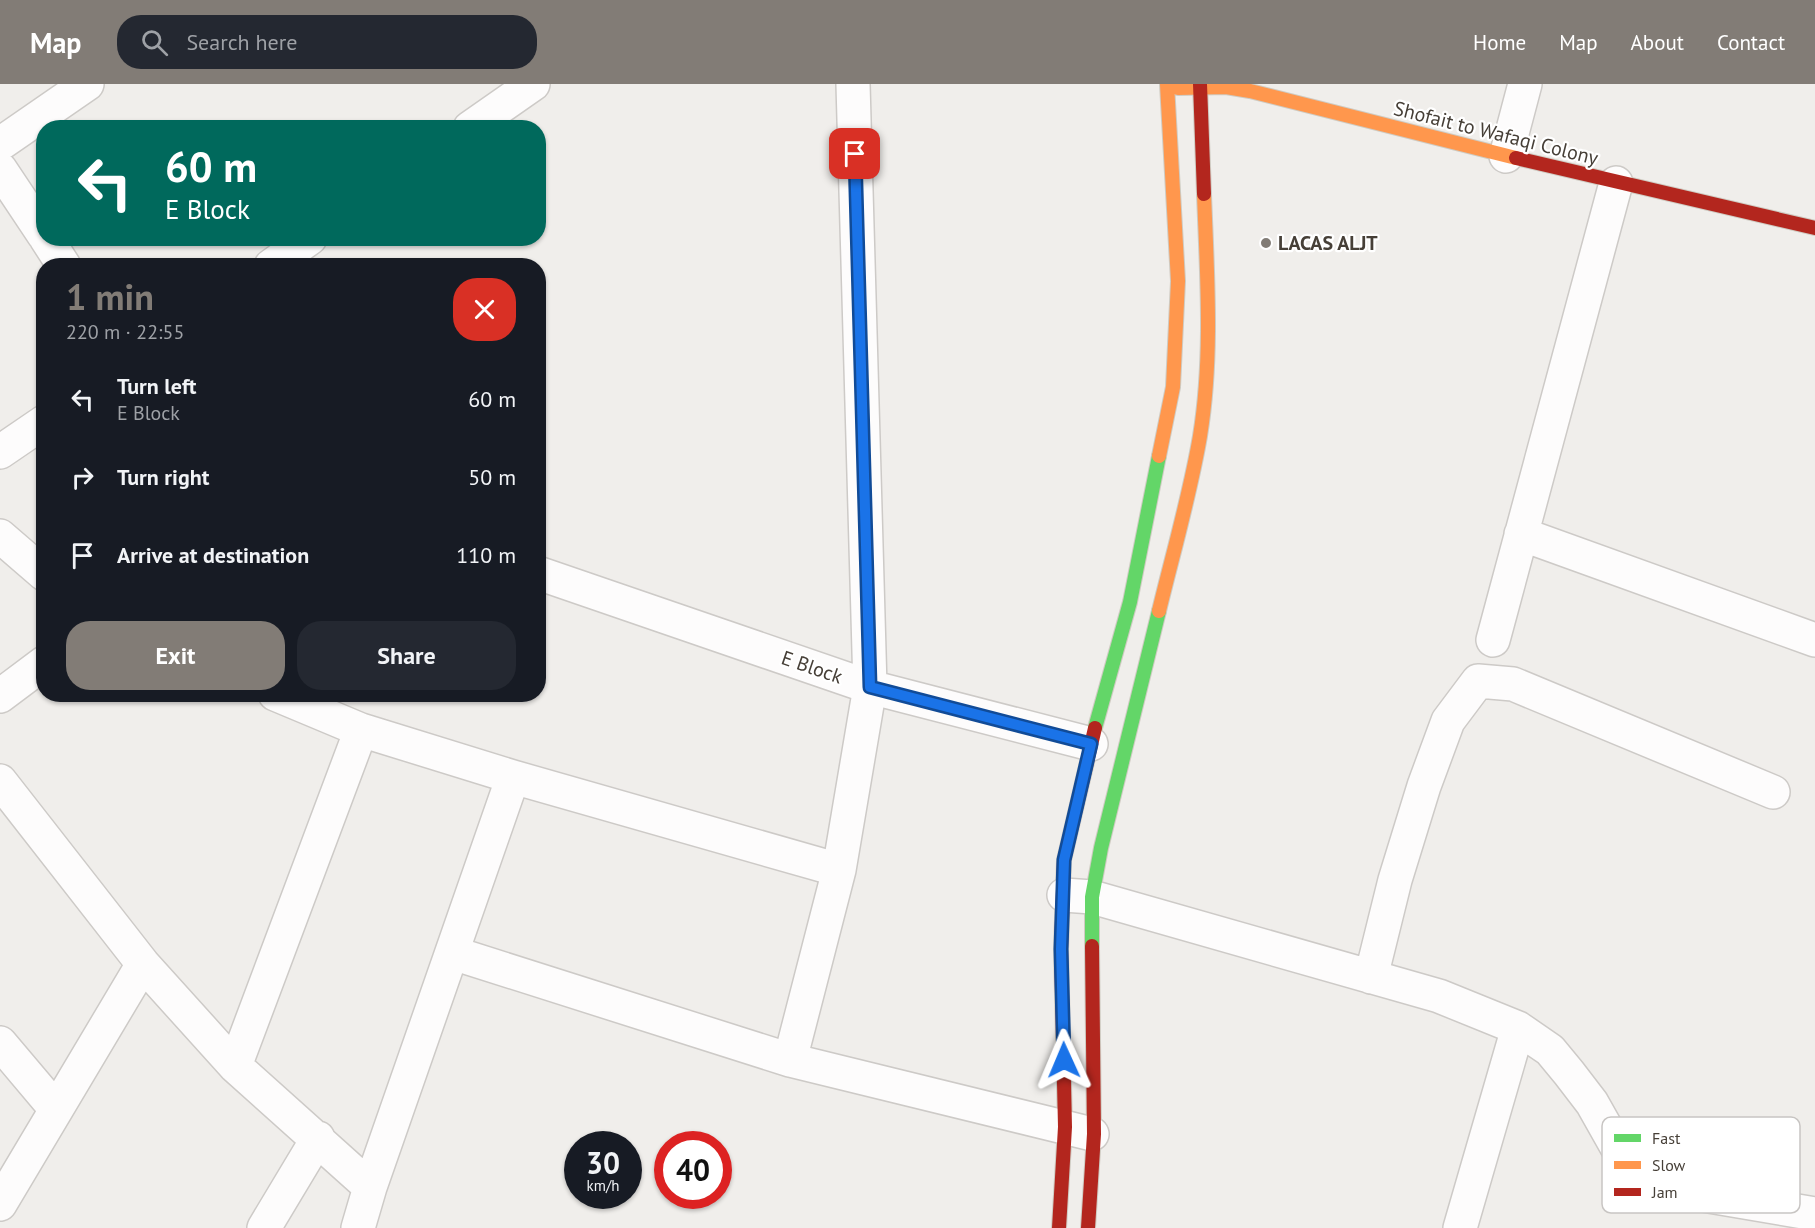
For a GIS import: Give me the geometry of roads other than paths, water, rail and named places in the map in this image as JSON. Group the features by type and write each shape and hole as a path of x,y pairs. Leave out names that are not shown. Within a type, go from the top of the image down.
{"street":[{"path":"0,144 87,84"},
{"path":"481,120 533,84"},
{"path":"790,1060 839,870 870,687 853,84"},
{"path":"1506,156 1525,84"},
{"path":"1088,1228 1061,949 1077,896 1101,848 1200,436 1209,313 1200,85"},
{"name":"Shofait to Wafaqi Colony","path":"1167,86 1200,85 1250,91 1616,183 1815,228"},
{"path":"1059,1228 1079,1131 1077,896 1064,860 1091,744 1130,602 1173,387 1178,281 1167,86"},
{"path":"0,169 36,223"},
{"path":"1493,640 1616,183"},
{"path":"282,258 299,246"},
{"path":"0,452 36,427"},
{"path":"1521,534 1815,640"},
{"path":"0,536 36,567"},
{"name":"E Block","path":"546,576 870,687 1091,744"},
{"path":"0,696 36,669"},
{"path":"1371,977 1395,880 1428,775 1448,721 1478,681 1513,684 1773,792"},
{"path":"294,702 361,730 513,777 839,870"},
{"path":"236,1066 361,730"},
{"path":"358,1228 370,1187 513,777"},
{"path":"0,781 143,964 236,1066 370,1187"},
{"path":"1077,896 1439,996 1518,1028 1550,1050 1592,1103 1602,1121"},
{"path":"453,953 790,1060 1079,1131"},
{"path":"0,1204 55,1108 143,964"},
{"path":"1460,1228 1518,1028"},
{"path":"0,1042 55,1108"},
{"path":"264,1228 318,1138"},
{"path":"1800,1211 1815,1214"}],"place":[{"name":"LACAS ALJT","path":"1266,243"}]}
